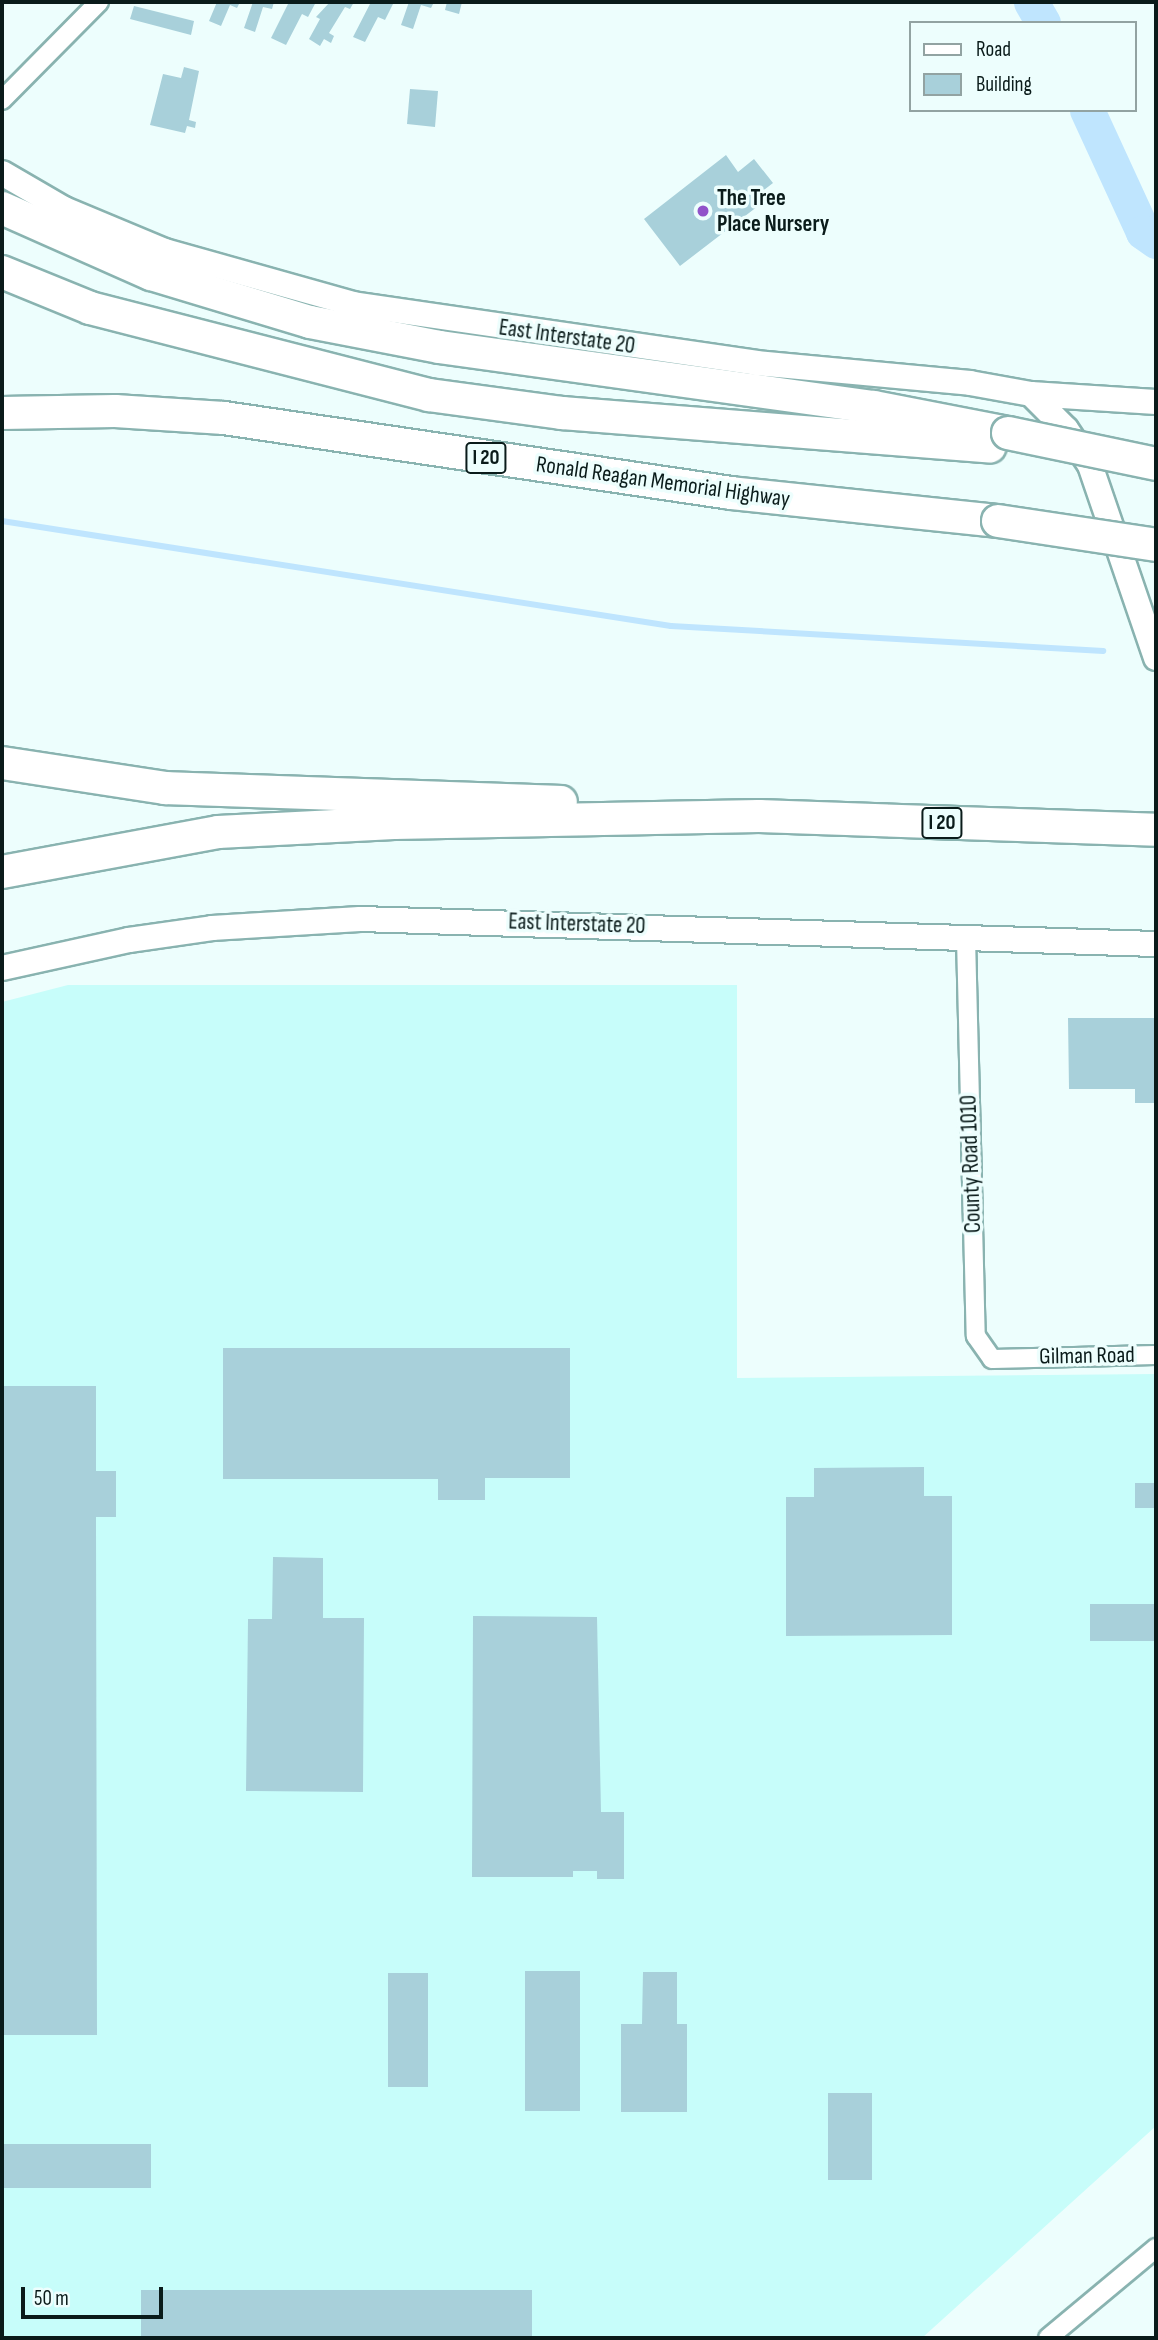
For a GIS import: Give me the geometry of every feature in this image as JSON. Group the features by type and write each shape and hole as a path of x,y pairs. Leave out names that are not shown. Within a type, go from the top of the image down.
{"highway":[{"path":"2,208 151,274 310,322 440,347 874,407 1007,440 1156,464"},
{"path":"2,272 90,308 429,395 659,422 1007,440"},
{"name":"Ronald Reagan Memorial Highway","path":"2,413 115,411 225,418 732,493 998,521 1156,545"},
{"path":"2,763 165,788 512,798 759,816"},
{"name":"I 20","path":"2,872 218,832 394,823 759,816 1156,830"}],"main road":[{"name":"East Interstate 20","path":"2,173 64,209 165,251 353,304 756,363 970,383 1031,394 1148,401"},
{"path":"1031,394 1066,429 1090,465 1156,658"},
{"name":"East Interstate 20","path":"2,968 141,938 336,919 1156,944"}],"street":[{"path":"2,100 99,2"},
{"name":"County Road 1010","path":"965,938 976,1336 992,1359 1018,1357"},
{"name":"Gilman Road","path":"1018,1357 1156,1355"},
{"path":"1048,2338 1156,2248"}],"shaded area":[{"path":"68,985 737,985 737,1378 1156,1374 1156,2126 922,2338 2,2338 2,1002"}],"building":[{"path":"217,2 240,2 237,8 230,5 221,26 209,21"},
{"path":"253,2 274,2 272,9 263,7 255,32 244,28"},
{"path":"289,2 316,2 308,17 302,14 286,45 271,38"},
{"path":"330,2 354,2 350,9 345,7 329,33 334,36 331,43 324,39 320,46 309,39 320,19 316,17"},
{"path":"371,2 394,2 385,20 378,17 365,42 353,37"},
{"path":"409,2 434,2 431,8 421,5 413,29 401,25"},
{"path":"447,2 462,2 459,14 445,10"},
{"path":"134,6 194,21 191,35 130,19"},
{"path":"184,67 199,71 189,120 196,122 195,128 187,126 185,133 150,125 163,74 181,78"},
{"path":"410,89 438,91 435,127 407,124"},
{"name":"The Tree Place Nursery","path":"726,155 738,172 754,159 773,183 756,196 762,203 680,266 644,219"},
{"path":"1068,1018 1156,1018 1156,1103 1135,1103 1135,1089 1069,1089"},
{"path":"223,1348 570,1348 570,1478 485,1478 485,1500 438,1500 438,1479 223,1479"},
{"path":"2,1386 96,1386 96,1471 116,1471 116,1517 96,1517 97,2035 2,2035"},
{"path":"924,1467 924,1496 952,1496 952,1635 786,1636 786,1497 814,1497 814,1468"},
{"path":"1135,1483 1156,1483 1156,1508 1135,1508"},
{"path":"273,1557 323,1558 323,1618 364,1618 363,1792 246,1791 248,1619 272,1619"},
{"path":"1090,1604 1156,1604 1156,1641 1090,1641"},
{"path":"473,1616 597,1617 601,1812 624,1812 624,1879 597,1879 597,1871 573,1871 573,1877 472,1877"},
{"path":"525,1971 580,1971 580,2111 525,2111"},
{"path":"643,1972 677,1972 677,2024 687,2024 687,2112 621,2112 621,2024 642,2024"},
{"path":"388,1973 428,1973 428,2087 388,2087"},
{"path":"828,2093 872,2093 872,2180 828,2180"},
{"path":"2,2144 151,2144 151,2188 2,2188"},
{"path":"141,2290 532,2290 532,2338 141,2338"}],"waterway":[{"path":"1031,2 1042,21"},
{"path":"1088,112 1143,232 1156,241"},
{"path":"2,521 671,626 1103,651"}],"place":[{"name":"The Tree Place Nursery","path":"703,211"}]}
